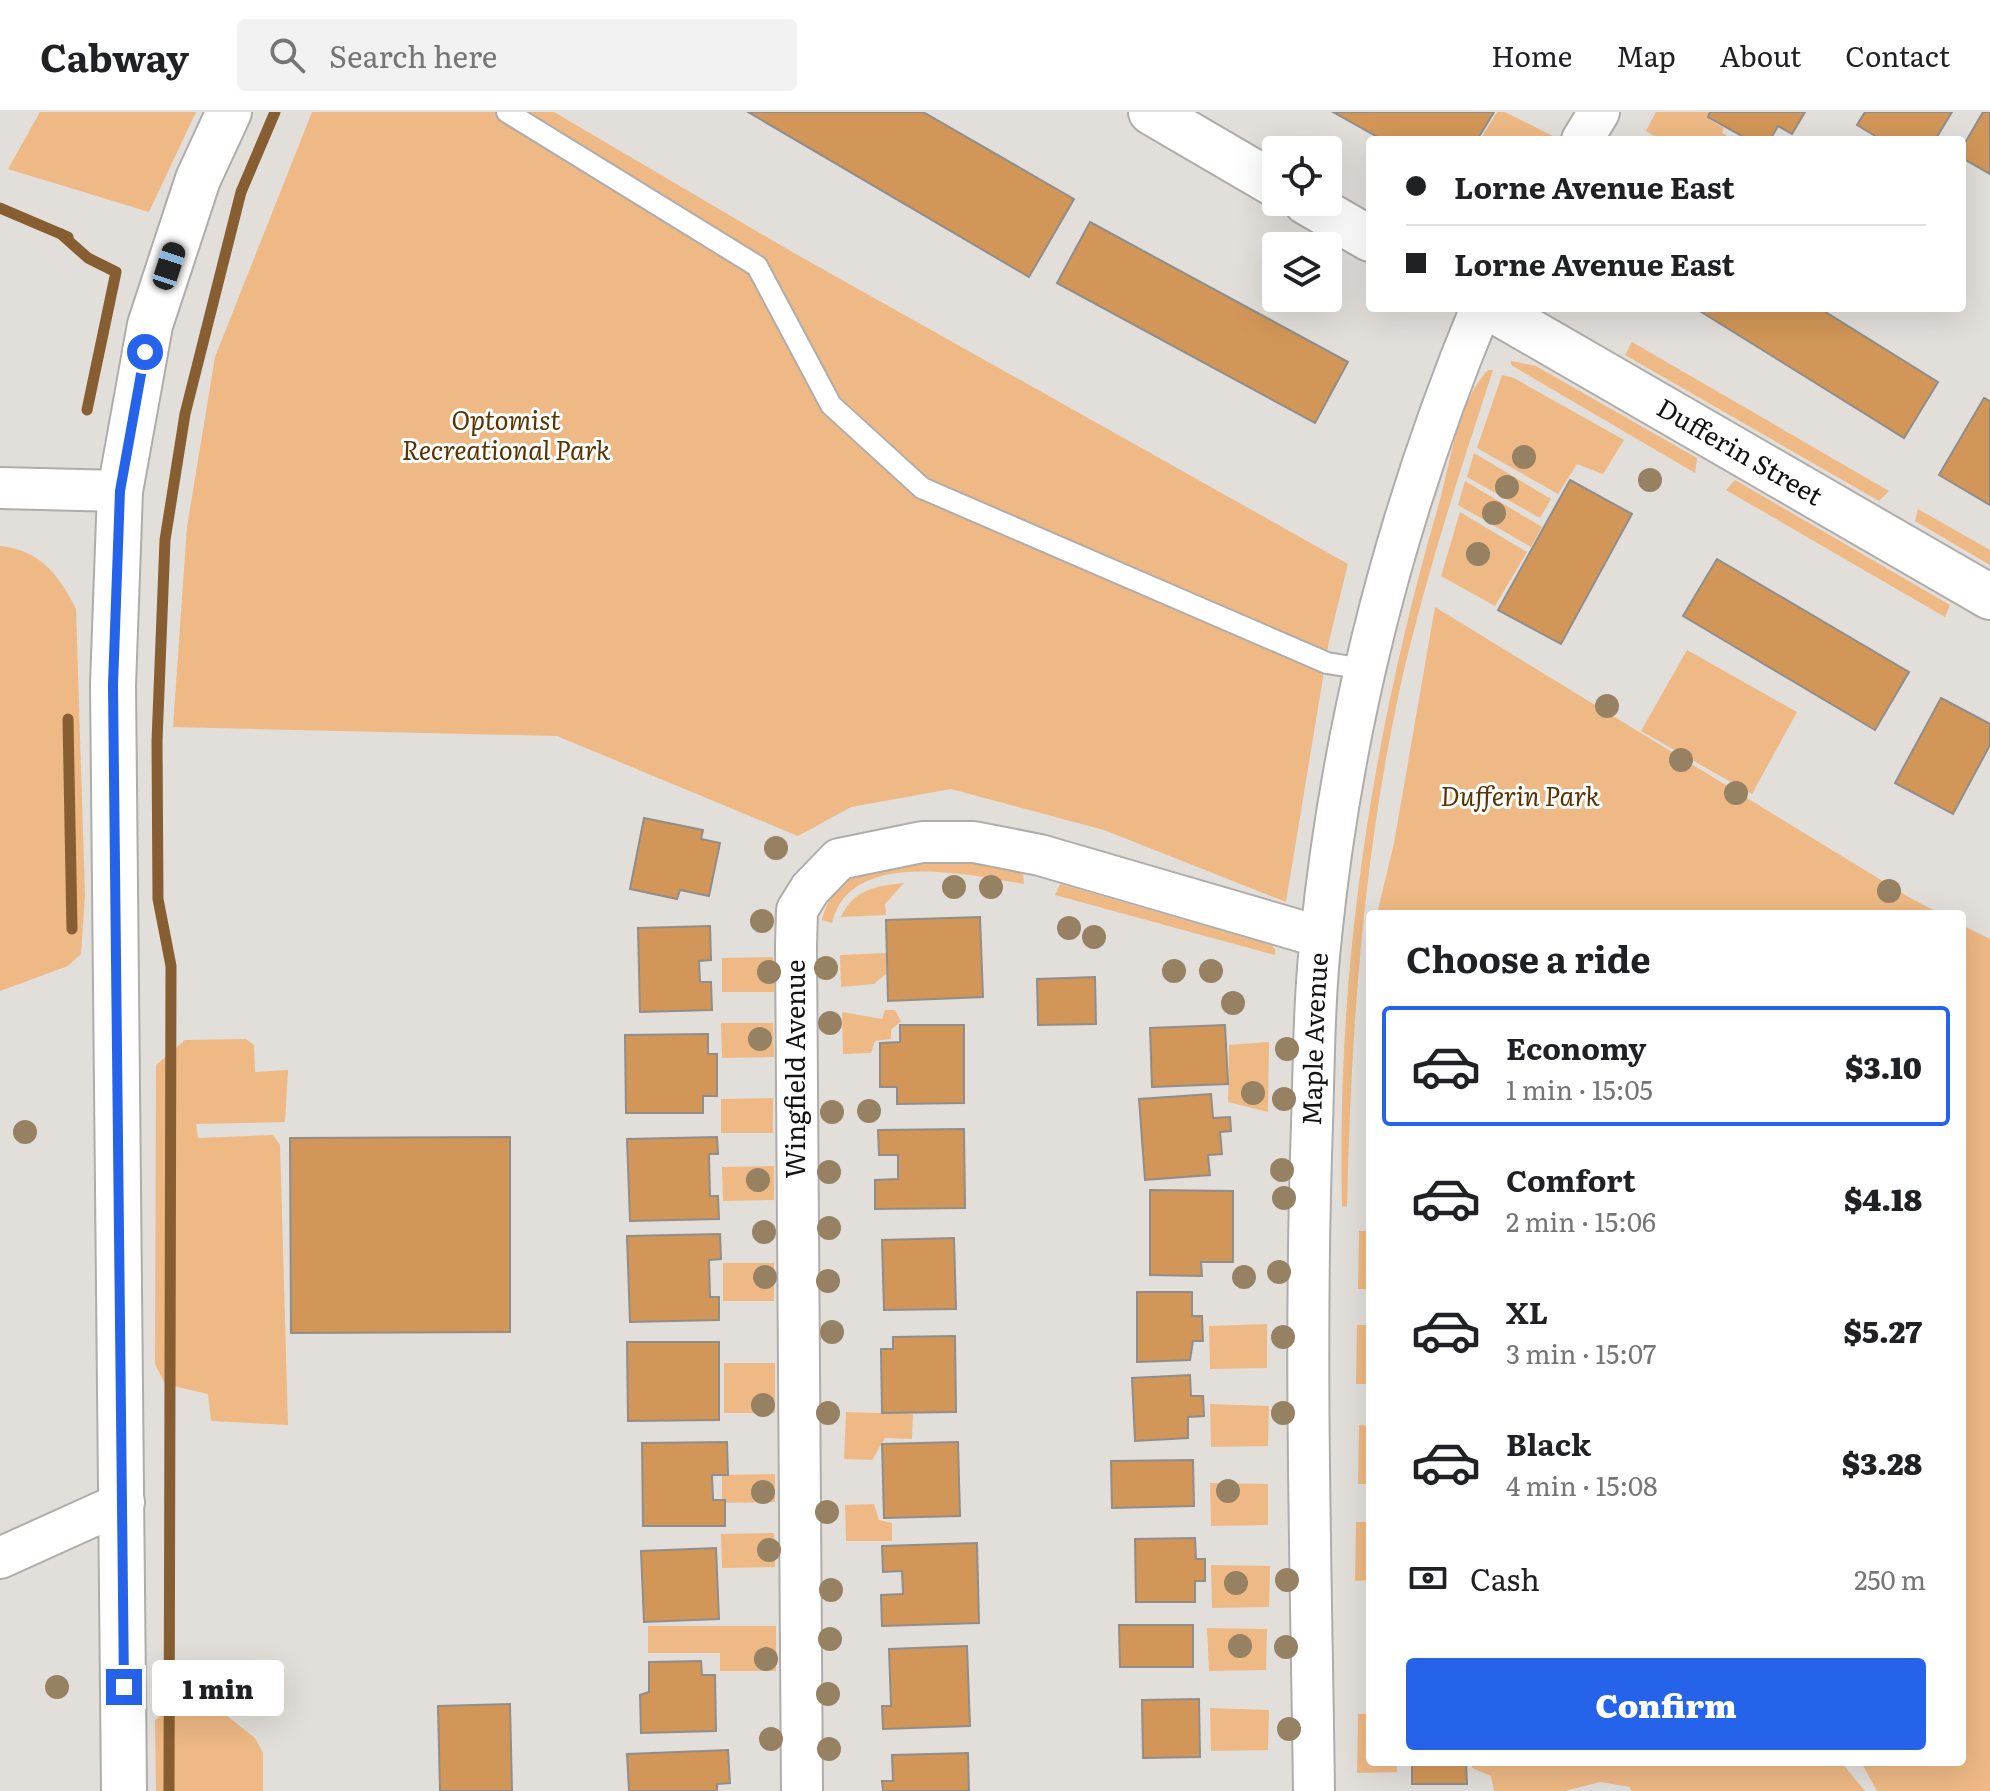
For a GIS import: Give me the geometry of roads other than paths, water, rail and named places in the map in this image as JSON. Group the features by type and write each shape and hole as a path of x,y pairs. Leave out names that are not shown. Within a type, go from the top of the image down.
{"main road":[{"path":"124,1791 124,1502 113,685 120,491 150,325 198,179 229,112"},
{"path":"1151,112 1262,177"},
{"path":"1330,216 1366,237"},
{"name":"Dufferin Street","path":"1497,312 1990,597"}],"street":[{"path":"1584,136 1599,112"},
{"name":"Maple Avenue","path":"1314,1791 1307,1251 1321,937 1340,793 1364,669 1404,522 1446,392 1479,312"},
{"path":"0,488 120,491"},
{"name":"Wingfield Avenue","path":"802,1791 797,910 810,889 839,859 922,842 974,842 1040,855 1321,937"},
{"path":"0,1558 124,1502"}],"lane":[{"path":"507,112 757,266 831,405 922,488 1327,663 1364,669"}],"waterway":[{"path":"169,1791 171,966 158,899 157,741 165,540 185,414 241,192 275,112"},
{"path":"0,208 68,237"},
{"path":"61,234 88,258 116,272 87,410"},
{"path":"68,719 72,929"}],"park label":[{"name":"Optomist Recreational Park","path":"506,436"},
{"name":"Dufferin Park","path":"1520,797"}]}
